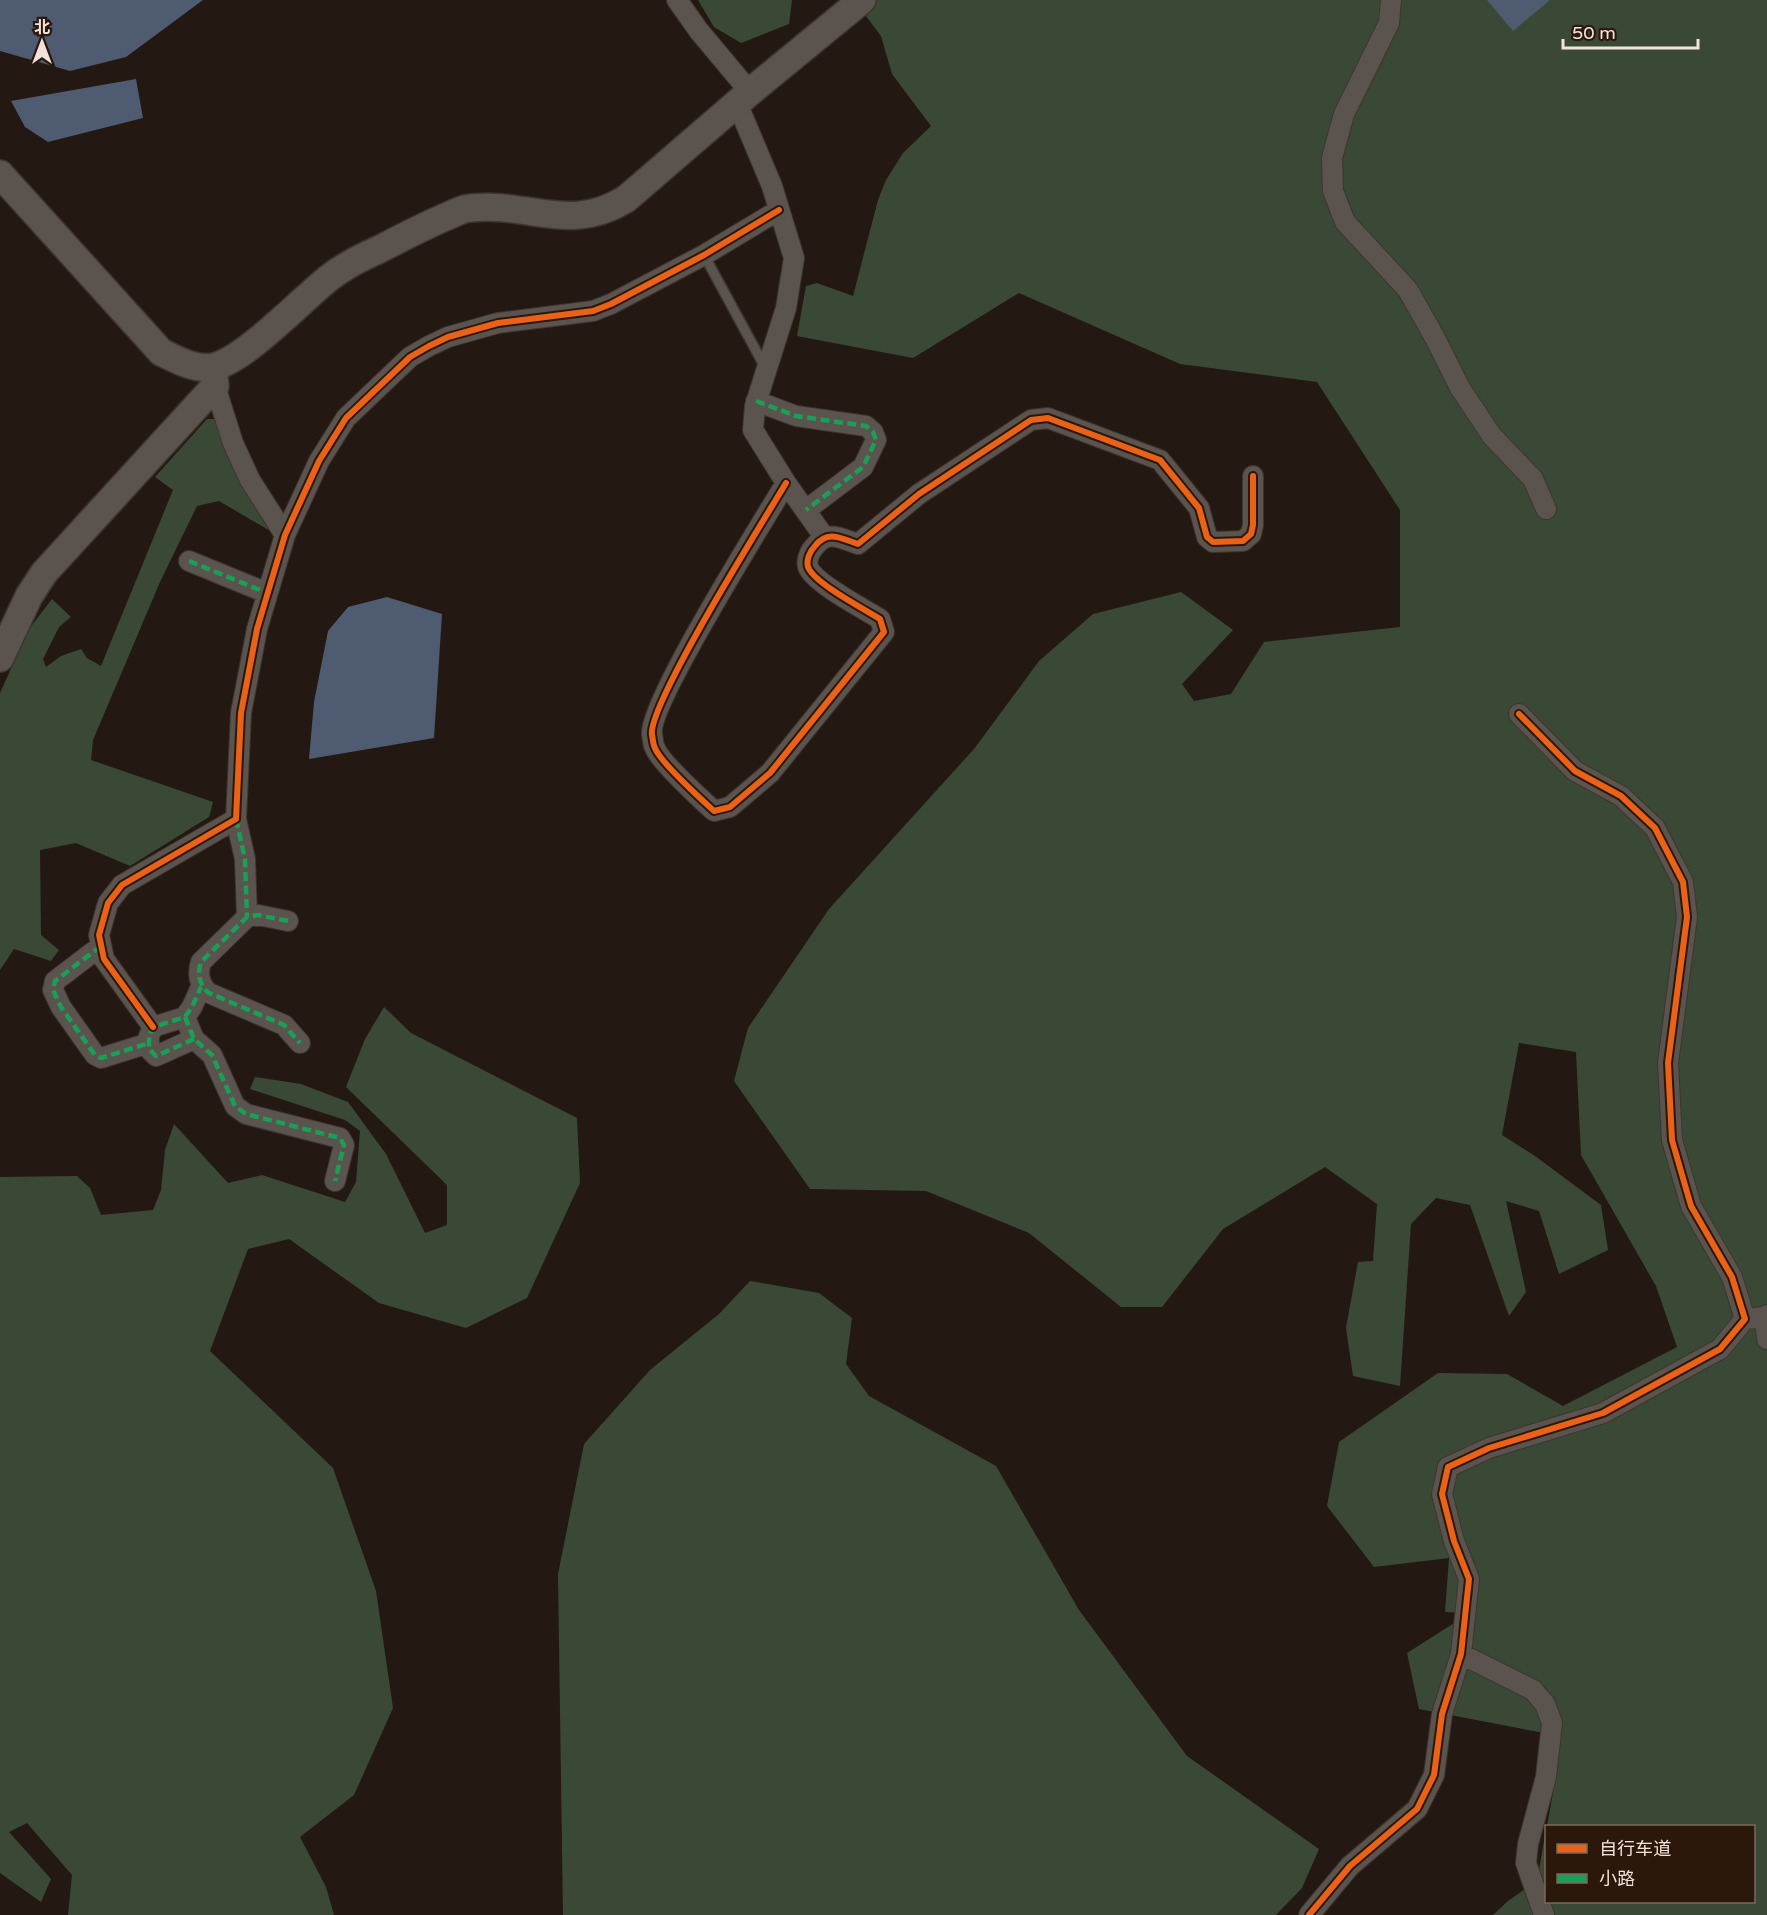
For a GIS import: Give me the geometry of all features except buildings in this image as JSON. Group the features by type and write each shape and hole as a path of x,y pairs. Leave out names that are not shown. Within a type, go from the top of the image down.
{"street":[{"path":"677,0 744,98 794,258 786,308 756,401 753,430 786,483 825,538"},
{"path":"0,658 29,596 44,573 214,376 329,278 357,260 440,219 469,208 504,207 564,217 589,215 609,209 626,199 862,0"},
{"path":"1391,0 1389,23 1344,114 1332,158 1333,191 1345,222 1408,290 1436,338 1460,388 1492,436 1533,479 1546,509"},
{"path":"0,174 161,352 214,376"},
{"path":"247,917 244,859 236,819 242,712 257,629 285,535 319,461 346,418 410,357 448,337 498,323 593,311 704,255 779,210"},
{"path":"214,376 233,443 250,480 285,535"},
{"path":"756,401 796,416 866,426 873,432 876,440 863,467 806,510"},
{"path":"786,483 688,648 656,713 651,732 655,750 696,795 714,811 730,807 770,773 884,632 880,619 814,578 807,565 808,555 816,544 825,538 835,536 858,544 919,494 1031,420 1048,418 1160,460 1199,508 1207,537 1213,542 1244,541 1251,534 1253,476"},
{"path":"189,561 267,593"},
{"path":"1519,714 1575,771 1622,796 1655,828 1683,882 1687,917 1668,1063 1672,1140 1691,1206 1732,1277 1745,1319"},
{"path":"194,1039 156,1056 150,1049 151,1035 104,959 99,935 108,903 122,885 236,819"},
{"path":"101,946 55,981 53,990 61,1007 94,1055 101,1058 185,1017 201,987 198,970 201,962 247,917 258,915 288,921"},
{"path":"201,987 209,993 284,1025 300,1042"},
{"path":"185,1017 194,1039 212,1055 235,1106 246,1114 340,1138 344,1145 335,1181"},
{"path":"1309,1915 1350,1866 1417,1809 1434,1774 1443,1714 1461,1654 1469,1579 1454,1541 1443,1494 1448,1467 1489,1448 1603,1413 1720,1349 1745,1319 1766,1316 1767,1339"},
{"path":"1461,1654 1533,1690 1545,1704 1552,1723 1546,1777 1528,1844 1526,1863 1544,1915"}],"lane":[{"path":"704,255 766,370"}],"green space":[{"path":"698,0 792,0 789,24 741,43 714,27"},
{"path":"854,0 1767,0 1767,1915 1493,1915 1508,1901 1537,1881 1545,1836 1545,1903 1755,1903 1755,1825 1547,1825 1558,1765 1544,1733 1419,1709 1407,1653 1470,1613 1445,1612 1449,1558 1374,1567 1327,1506 1339,1442 1438,1373 1507,1374 1563,1406 1677,1347 1656,1286 1581,1155 1576,1052 1519,1043 1502,1135 1535,1156 1601,1205 1608,1250 1559,1274 1539,1211 1506,1201 1526,1292 1509,1316 1470,1205 1436,1198 1411,1224 1400,1386 1353,1376 1346,1328 1358,1262 1373,1261 1377,1204 1325,1167 1223,1229 1162,1307 1121,1307 1029,1233 926,1191 810,1189 734,1081 748,1028 829,909 974,749 1039,661 1093,614 1181,592 1233,630 1182,684 1194,701 1231,694 1264,642 1400,627 1400,510 1317,382 1180,364 1019,293 913,358 797,336 806,286 817,283 853,296 878,200 886,180 903,153 931,126 892,74 881,36"},
{"path":"207,419 216,419 234,469 270,524 272,532 219,501 197,506 160,582 93,740 91,760 213,802 209,817 130,866 76,843 40,850 41,935 59,950 51,961 14,949 0,970 0,693 29,629 52,599 71,617 59,627 43,659 46,667 61,656 81,649 87,658 101,666 173,490 155,477"},
{"path":"384,1007 411,1033 577,1118 580,1183 527,1298 466,1328 379,1303 289,1239 248,1249 210,1351 333,1468 376,1591 393,1708 354,1795 300,1837 326,1887 334,1915 68,1915 72,1875 27,1823 9,1832 51,1879 41,1902 0,1873 0,1177 77,1176 90,1188 101,1215 153,1210 161,1190 165,1150 174,1124 228,1183 262,1175 345,1202 356,1182 360,1131 345,1120 250,1089 255,1077 301,1084 348,1102 386,1154 425,1233 447,1225 447,1185 346,1087 365,1039"},
{"path":"750,1281 819,1293 852,1318 846,1364 869,1396 996,1466 1079,1610 1187,1756 1319,1849 1302,1888 1276,1915 563,1915 558,1574 584,1444 650,1370 719,1314"}],"water":[{"path":"0,0 203,0 126,57 70,71 0,51"},
{"path":"1487,0 1550,0 1513,31"},
{"path":"136,79 143,118 48,142 25,127 11,101"},
{"path":"387,597 442,614 434,738 309,759 314,702 328,631 348,607"}],"marked path":[{"path":"756,401 796,416 866,426 873,432 876,440 863,467 806,510"},
{"path":"189,561 267,593"},
{"path":"236,819 245,859 247,917"},
{"path":"288,921 258,915 247,917 201,962 199,975 201,983 209,993 284,1025 300,1043"},
{"path":"101,946 55,981 53,990 61,1007 95,1055 101,1058 149,1043"},
{"path":"194,1039 156,1056 149,1049 149,1036 153,1027 185,1017 201,987"},
{"path":"185,1017 194,1039 212,1055 235,1106 246,1114 340,1138 344,1145 335,1181"}],"cycle path":[{"path":"153,1027 104,959 99,935 108,903 122,885 236,819 241,713 257,629 285,535 319,461 346,418 410,357 429,346 448,337 498,323 593,311 611,304 704,255 779,210"},
{"path":"786,483 686,652 655,717 652,735 658,754 682,781 714,811 730,807 770,773 884,632 880,619 829,588 812,573 808,567 808,559 820,541 835,537 858,544 919,494 1031,420 1048,418 1160,460 1199,508 1207,537 1213,542 1243,541 1251,534 1253,476"},
{"path":"1309,1915 1350,1866 1417,1809 1434,1775 1442,1714 1461,1654 1469,1579 1454,1541 1442,1494 1448,1467 1489,1448 1603,1413 1720,1349 1745,1319 1732,1277 1691,1206 1672,1140 1668,1063 1687,917 1683,882 1655,828 1621,796 1575,771 1519,714"}]}
